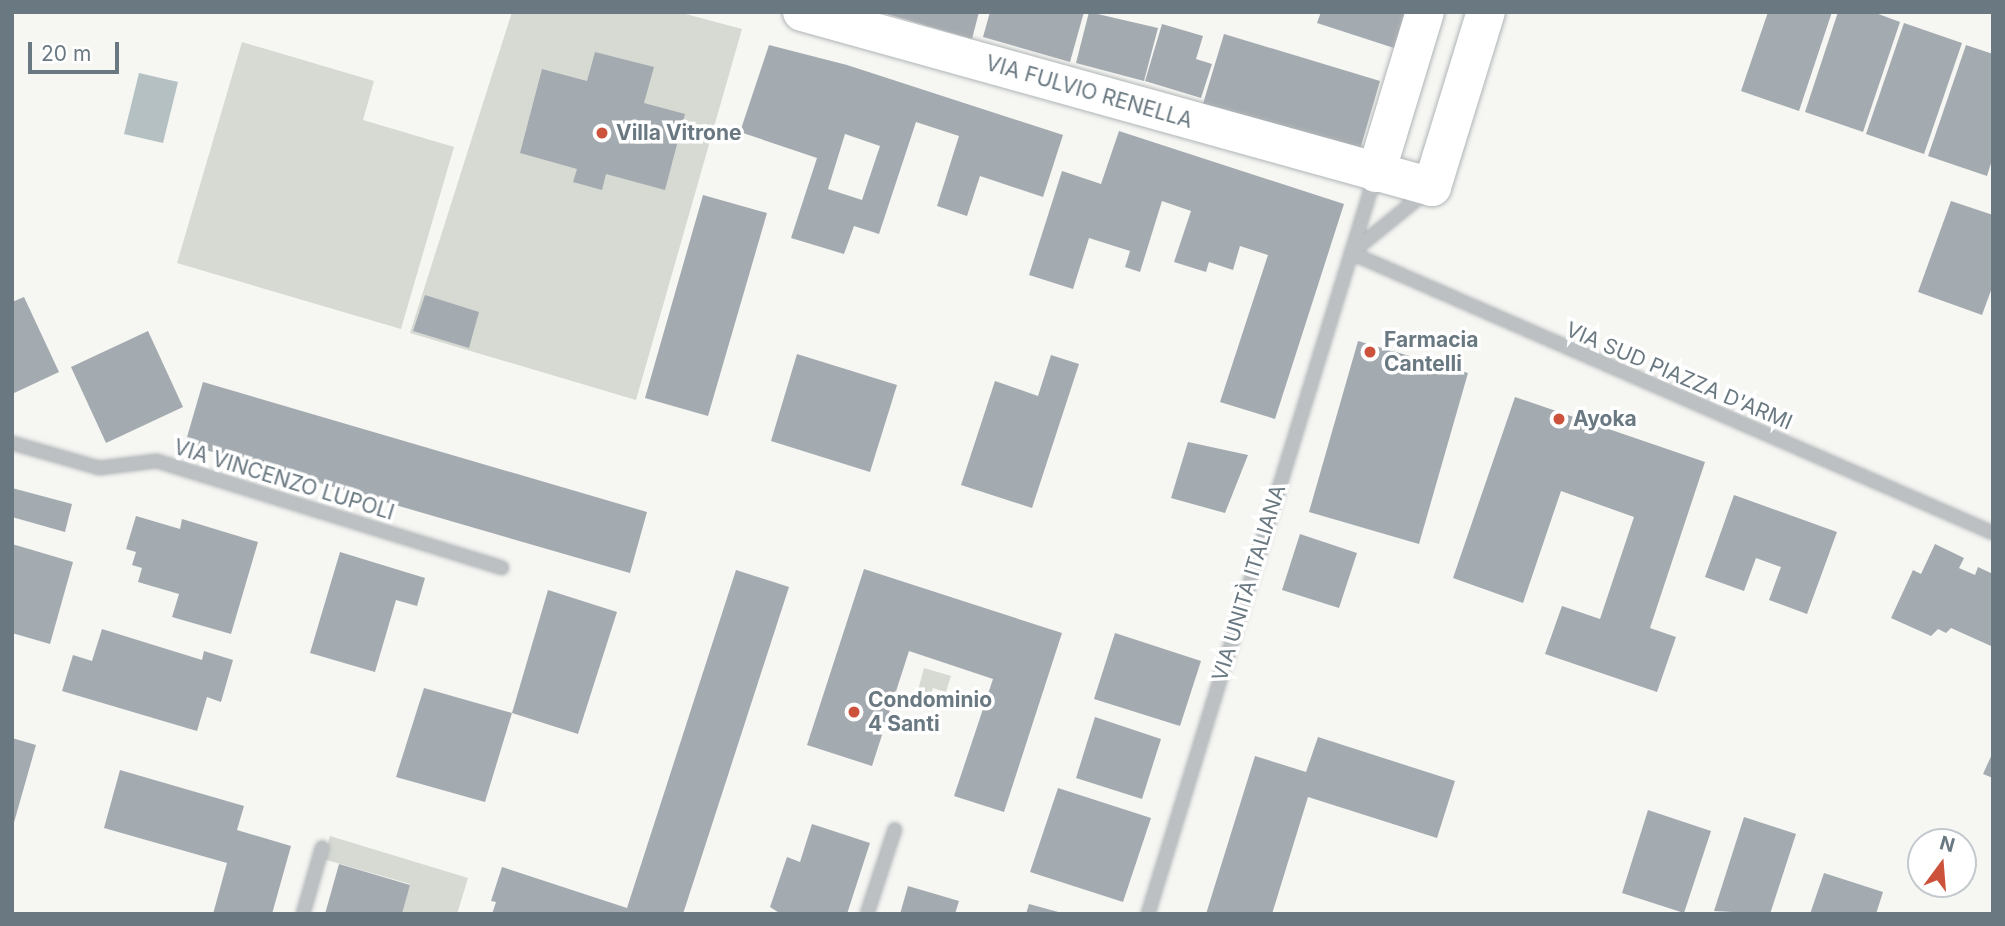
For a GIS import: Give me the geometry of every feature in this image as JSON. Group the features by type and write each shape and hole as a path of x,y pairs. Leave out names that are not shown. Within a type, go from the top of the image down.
{"main road":[{"name":"VIA FULVIO RENELLA","path":"802,12 1376,173"},
{"name":"VIA UNITÀ ITALIANA","path":"1376,173 1425,12"},
{"path":"1376,173 1432,187 1486,12"}],"street":[{"name":"VIA UNITÀ ITALIANA","path":"1148,914 1376,173"},
{"path":"1351,253 1432,187"},
{"name":"VIA SUD PIAZZA D'ARMI","path":"1351,253 1993,533"},
{"name":"VIA VINCENZO LUPOLI","path":"12,443 99,468 157,461 502,568"},
{"path":"867,914 895,829"},
{"path":"303,914 322,848"}],"shaded area":[{"path":"512,12 678,12 742,29 636,400 410,333"},
{"path":"242,42 374,81 363,120 454,147 401,329 177,263"},
{"path":"139,73 178,82 163,143 124,134"},
{"path":"924,668 951,676 946,692 933,688 929,698 914,705"},
{"path":"330,836 468,878 457,914 402,914 410,884 323,859"}],"building":[{"path":"880,12 979,12 972,39"},
{"path":"990,12 1084,12 1070,62 983,37"},
{"path":"1089,12 1158,28 1144,81 1076,63"},
{"path":"1321,12 1406,12 1394,48 1317,23"},
{"path":"1768,12 1832,12 1799,111 1741,91"},
{"path":"1838,12 1873,12 1900,22 1863,132 1805,112"},
{"path":"1904,23 1962,43 1924,154 1866,134"},
{"path":"1162,24 1203,36 1196,59 1212,64 1201,98 1145,81"},
{"path":"1224,34 1380,81 1359,153 1202,107"},
{"path":"769,45 847,65 1063,135 1043,197 980,176 967,216 937,206 959,136 916,122 879,234 854,226 844,254 791,238 817,158 740,132","holes":["845,134 880,146 862,200 828,189"]},
{"path":"1966,45 1993,54 1993,157 1987,176 1928,156"},
{"name":"Villa Vitrone","path":"595,52 654,67 644,103 685,114 665,190 606,174 602,190 573,182 577,169 520,153 542,69 587,81"},
{"path":"1119,131 1344,204 1275,419 1220,402 1268,255 1240,246 1233,270 1209,262 1206,272 1174,262 1191,211 1162,201 1140,272 1125,267 1130,251 1089,238 1073,289 1029,275 1062,171 1101,184"},
{"path":"703,195 767,213 708,416 645,398"},
{"path":"1951,201 1993,215 1993,285 1982,315 1918,292"},
{"path":"425,295 479,312 469,348 413,331"},
{"path":"24,297 59,372 12,394 12,302"},
{"path":"148,331 183,407 106,443 71,367"},
{"path":"1358,341 1468,373 1419,544 1309,512"},
{"path":"797,354 897,385 870,472 771,441"},
{"path":"1051,355 1079,364 1032,508 961,485 995,381 1038,396"},
{"path":"203,382 647,512 630,573 185,444"},
{"path":"1515,397 1705,462 1650,628 1676,637 1657,692 1545,654 1562,606 1600,619 1634,517 1561,491 1523,603 1453,578"},
{"path":"1188,442 1248,455 1225,513 1171,498"},
{"path":"12,488 72,504 65,532 12,517"},
{"path":"1734,495 1837,532 1807,614 1769,600 1781,567 1756,558 1744,591 1705,577"},
{"path":"136,516 180,529 182,519 258,542 231,634 172,617 179,594 138,582 142,568 132,565 136,552 126,549"},
{"path":"1300,534 1357,553 1339,608 1282,590"},
{"path":"12,544 73,562 50,644 12,633"},
{"path":"1935,544 1964,558 1959,568 1975,575 1978,567 1993,574 1991,646 1951,628 1946,633 1938,629 1931,636 1891,618 1913,570 1921,574"},
{"path":"340,552 425,578 417,606 396,600 375,672 310,653"},
{"name":"Condominio 4 Santi","path":"864,569 1062,633 1004,812 954,796 993,679 909,651 872,766 807,745"},
{"path":"736,570 789,587 683,914 492,914 496,902 491,901 502,867 627,908"},
{"path":"548,590 617,612 578,734 512,713"},
{"path":"102,629 202,660 204,651 233,660 221,702 207,697 197,731 62,691 73,655 92,661"},
{"path":"1115,633 1201,661 1180,726 1094,699"},
{"path":"424,688 512,713 485,802 396,777"},
{"path":"1095,717 1161,739 1142,799 1076,778"},
{"path":"1318,737 1455,781 1437,838 1308,797 1272,914 1206,914 1255,756 1306,772"},
{"path":"12,738 36,745 13,826 12,825"},
{"path":"1993,752 1993,778 1983,774"},
{"path":"120,770 244,806 237,830 291,846 272,914 213,914 227,863 104,828"},
{"path":"1058,788 1151,818 1123,902 1030,872"},
{"path":"1648,810 1711,831 1684,913 1622,893"},
{"path":"1744,817 1796,834 1770,914 1714,911"},
{"path":"812,824 870,843 847,914 781,914 770,907 787,857 800,862"},
{"path":"339,864 410,885 402,914 325,914"},
{"path":"1824,873 1883,892 1876,914 1810,914"},
{"path":"908,886 959,901 955,914 900,914"},
{"path":"1029,904 1062,913 1026,914"}],"place":[{"name":"Villa Vitrone","path":"602,133"},
{"name":"Farmacia Cantelli","path":"1370,352"},
{"name":"Ayoka","path":"1559,419"},
{"name":"Condominio 4 Santi","path":"854,712"}]}
